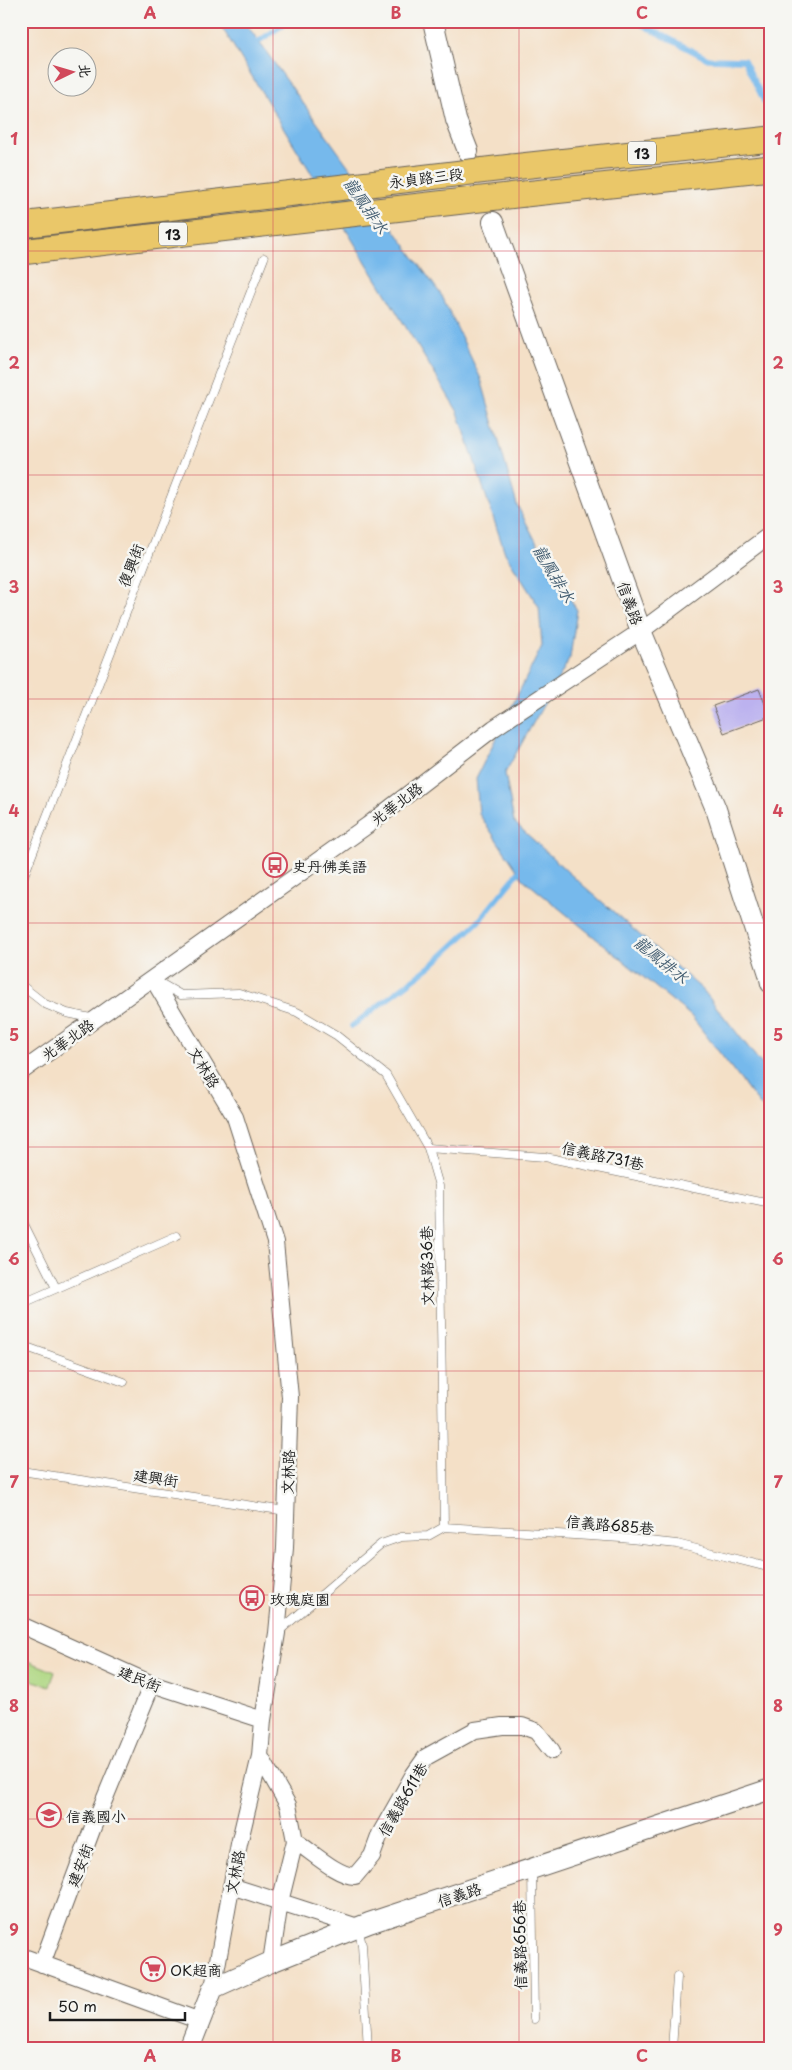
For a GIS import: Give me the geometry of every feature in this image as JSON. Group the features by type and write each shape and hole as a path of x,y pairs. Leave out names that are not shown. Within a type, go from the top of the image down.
{"main road":[{"name":"永貞路三段","path":"21,225 512,167 771,139"},
{"name":"永貞路三段","path":"21,252 525,194 771,168"}],"street":[{"path":"433,21 456,120 468,151"},
{"name":"信義路","path":"493,222 641,631 716,809 770,974 771,983"},
{"name":"光華北路","path":"21,1072 368,825 494,728 641,631 771,534"},
{"name":"文林路","path":"153,979 235,1117 275,1242 290,1397 285,1548 277,1633 263,1720 260,1756 231,1886 213,1988"},
{"name":"建民街","path":"21,1625 152,1684 263,1720"},
{"name":"建安街","path":"42,1964 93,1827 152,1684"},
{"name":"信義路611巷","path":"295,1840 348,1876 355,1876 372,1856 380,1834 414,1774 426,1757 475,1730 502,1726 522,1726 536,1731 552,1751"},
{"path":"260,1756 288,1805 295,1840 280,1902 271,1962"},
{"name":"信義路","path":"213,1988 271,1962 358,1928 771,1789"},
{"path":"231,1886 358,1928"},
{"path":"21,1956 200,2021"},
{"path":"189,2049 213,1988"}],"lane":[{"name":"復興街","path":"21,883 264,258"},
{"name":"文林路36巷","path":"153,979 181,995 239,993 297,1012 336,1035 386,1075 428,1148 439,1186 444,1526"},
{"path":"21,985 44,1004 67,1013 96,1019"},
{"name":"信義路731巷","path":"428,1148 545,1157 771,1204"},
{"path":"21,1218 56,1288"},
{"path":"21,1304 176,1236"},
{"path":"21,1345 124,1382"},
{"name":"建興街","path":"21,1471 286,1511"},
{"path":"277,1633 381,1544 401,1538 428,1536 444,1526"},
{"name":"信義路685巷","path":"444,1526 621,1538 677,1544 771,1568"},
{"name":"信義路656巷","path":"532,1869 534,2019"},
{"path":"358,1928 362,1945 368,2049"},
{"path":"672,2049 677,1977"}],"green space":[{"path":"21,1658 55,1672 50,1686 21,1677"}],"water":[{"name":"龍鳳排水","path":"218,21 244,21 442,296 481,379 517,505 540,549 577,610 570,658 505,773 514,822 569,873 703,990 771,1076 771,1119 691,1016 523,879 479,814 476,778 542,646 539,607 505,553 458,412"}],"building":[{"path":"759,689 770,716 724,733 713,706"}],"waterway":[{"path":"253,45 289,21"},
{"path":"635,21 708,59 744,60 765,103"},
{"path":"352,1026 432,965 478,922 523,867"}],"place":[{"name":"史丹佛美語","path":"275,865"},
{"name":"玫瑰庭園","path":"252,1598"},
{"name":"信義國小","path":"49,1815"},
{"name":"OK超商","path":"153,1969"}]}
